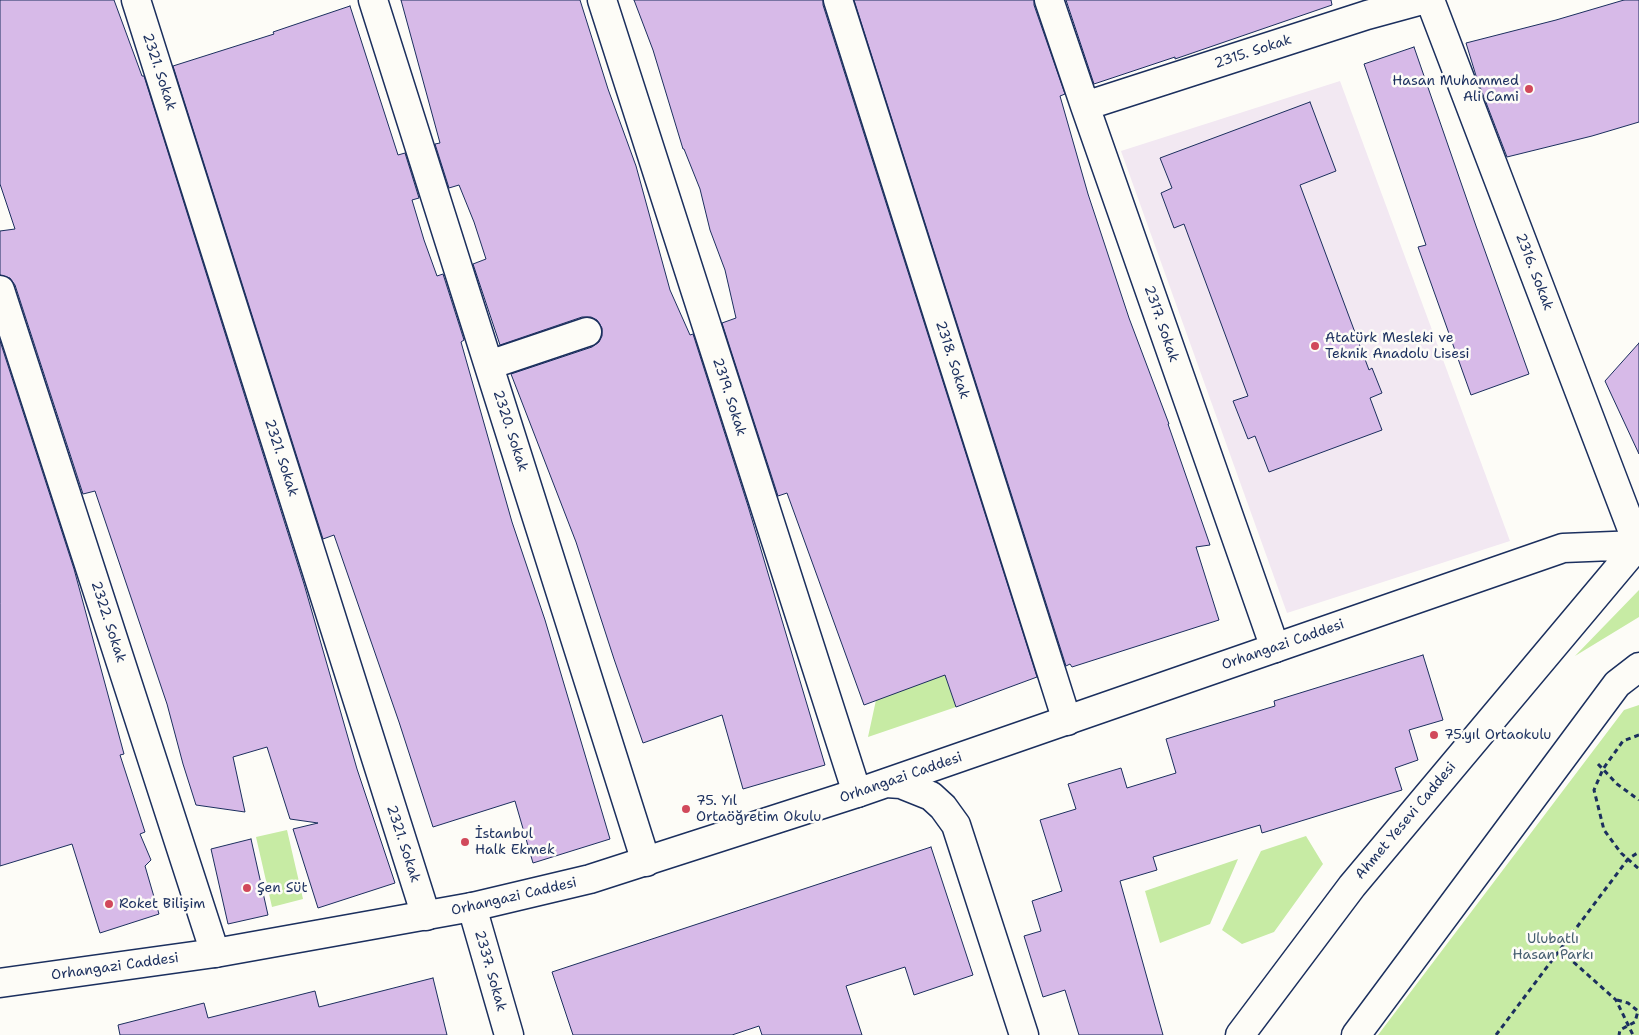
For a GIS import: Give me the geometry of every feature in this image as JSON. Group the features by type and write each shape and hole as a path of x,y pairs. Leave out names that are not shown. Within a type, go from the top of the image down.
{"street":[{"name":"2321. Sokak","path":"136,0 426,916"},
{"name":"2320. Sokak","path":"373,0 646,862"},
{"name":"2319. Sokak","path":"602,0 857,793"},
{"name":"2318. Sokak","path":"838,0 1066,721"},
{"name":"2317. Sokak","path":"1049,0 1275,648"},
{"name":"2315. Sokak","path":"1085,106 1365,8 1422,0"},
{"name":"2316. Sokak","path":"1430,0 1639,544"},
{"name":"2322. Sokak","path":"0,290 215,954"},
{"path":"489,365 587,332"},
{"name":"Orhangazi Caddesi","path":"0,982 215,954 472,907 590,879 886,784 1563,548 1639,544"},
{"name":"Ahmet Yesevi Caddesi","path":"1240,1035 1352,886 1639,544"},
{"path":"1356,1035 1617,684 1639,666"},
{"path":"886,784 901,784 931,796 944,807 956,825 1024,1035"},
{"name":"2337. Sokak","path":"472,907 509,1035"}],"path":[{"path":"1639,735 1623,741 1603,769 1594,790 1604,830 1621,853 1639,869"},
{"path":"1574,741 1617,784 1639,800"},
{"path":"1496,1035 1628,859 1639,852"},
{"path":"1560,950 1616,1000 1633,1035"},
{"path":"1616,1000 1628,1003 1638,1011 1635,1022 1620,1030 1619,1035"}],"shaded area":[{"name":"Atatürk Mesleki ve Teknik Anadolu Lisesi","path":"1340,81 1510,541 1287,613 1121,151"}],"green space":[{"path":"1639,590 1639,617 1575,656"},
{"path":"944,672 956,707 868,737 876,700"},
{"name":"Ulubatlı Hasan Parkı","path":"1639,705 1639,1035 1378,1035 1624,710"},
{"path":"287,830 303,899 272,907 256,837"},
{"path":"1306,836 1323,864 1274,932 1242,944 1222,930 1261,851"},
{"path":"1238,859 1210,924 1160,943 1145,891"}],"building":[{"path":"0,0 114,0 142,76 144,76 304,584 357,769 395,883 318,908 293,829 318,823 290,819 267,747 233,757 245,812 196,805 167,704 95,491 83,494 15,285 10,278 0,275 0,231 15,229 0,184"},
{"path":"401,0 580,0 608,89 636,166 670,290 690,335 693,334 748,506 825,765 743,789 722,715 643,743 576,542 511,374 592,347 599,342 602,336 602,328 597,320 591,317 582,317 500,345 473,264 486,259 459,185 449,188 435,144 440,143"},
{"path":"634,0 823,0 823,5 1037,677 956,707 945,675 864,705 787,493 778,496 722,323 736,318 725,270 710,230 700,189 683,149 653,50"},
{"path":"854,0 1034,0 1034,5 1065,94 1060,96 1088,194 1129,318 1169,424 1210,545 1196,547 1219,620 1072,667 1070,664 1066,666"},
{"path":"1066,0 1331,0 1332,5 1175,59 1175,57 1094,84"},
{"path":"1624,0 1639,0 1639,122 1507,157 1477,79 1466,43"},
{"path":"350,6 398,155 405,153 419,198 412,200 424,240 437,276 443,274 464,340 461,342 512,522 545,620 610,839 533,863 515,801 433,827 399,722 334,535 323,539 173,66 274,34 273,32"},
{"path":"1414,47 1529,374 1471,395 1418,247 1426,245 1364,64"},
{"path":"1310,102 1336,171 1300,185 1369,370 1372,368 1382,393 1370,398 1382,430 1269,472 1255,436 1248,439 1233,401 1248,396 1184,224 1174,228 1161,193 1172,188 1160,158"},
{"path":"0,341 74,569 124,754 120,755 145,832 140,834 151,860 145,866 159,914 100,933 72,844 0,866"},
{"path":"1639,343 1639,454 1605,381"},
{"path":"1423,655 1443,720 1409,730 1418,760 1395,768 1402,790 1262,833 1260,825 1153,857 1157,870 1120,881 1163,1035 1079,1035 1065,990 1043,997 1024,936 1041,931 1032,901 1062,891 1040,820 1076,809 1068,784 1121,768 1127,788 1176,773 1166,739 1275,706 1274,701"},
{"path":"251,839 268,915 228,924 211,849"},
{"path":"931,847 973,975 914,995 905,967 846,986 862,1035 762,1035 759,1026 732,1035 573,1035 552,972"},
{"path":"433,978 447,1035 120,1035 118,1025 204,1003 208,1018 315,991 319,1007"}],"place":[{"name":"Hasan Muhammed Ali Cami","path":"1529,89"},
{"name":"Atatürk Mesleki ve Teknik Anadolu Lisesi","path":"1315,346"},
{"name":"75.yıl Ortaokulu","path":"1434,735"},
{"name":"75. Yıl Ortaöğretim Okulu","path":"686,809"},
{"name":"İstanbul Halk Ekmek","path":"465,842"},
{"name":"Şen Süt","path":"247,888"},
{"name":"Roket Bilişim","path":"109,904"}]}
